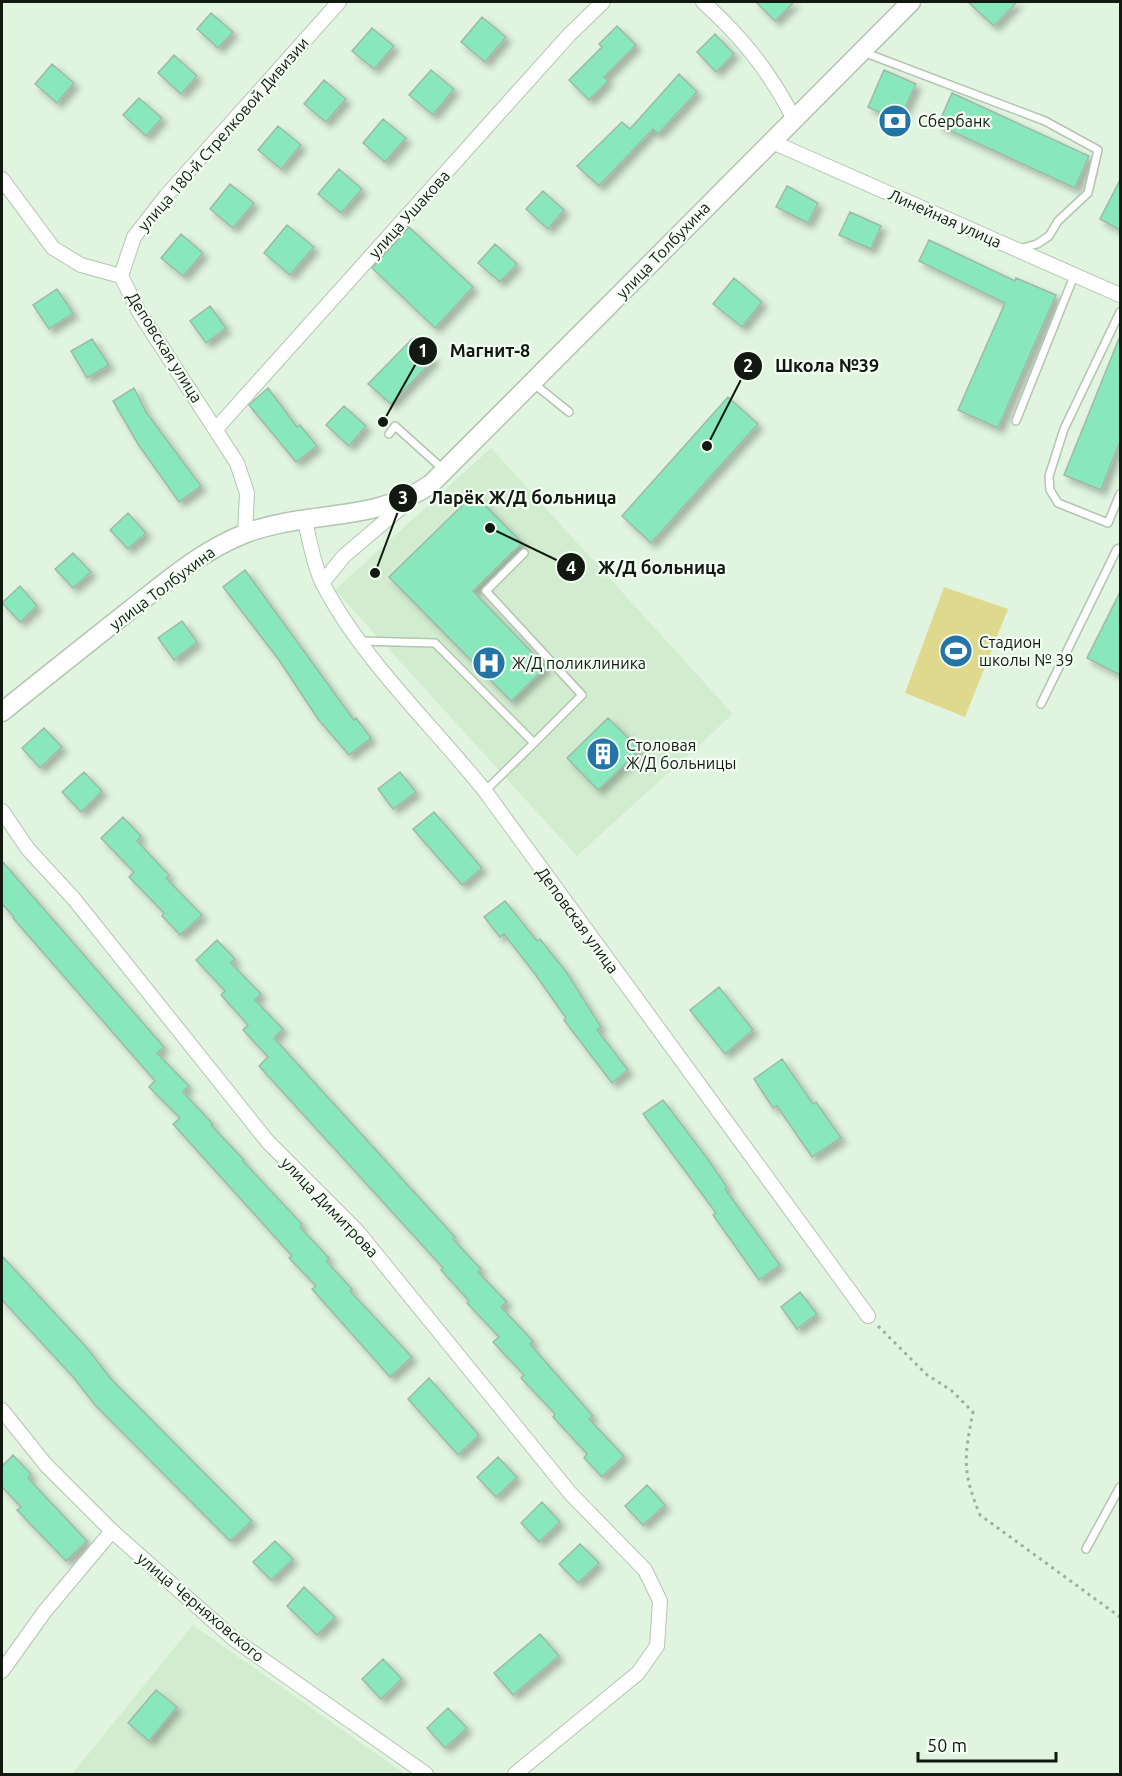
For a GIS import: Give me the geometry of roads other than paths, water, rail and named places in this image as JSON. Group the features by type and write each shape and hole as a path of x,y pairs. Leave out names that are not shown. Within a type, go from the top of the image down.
{"street":[{"name":"улица 180-й Стрелковой Дивизии","path":"121,276 134,237 166,196 339,2"},
{"name":"улица Ушакова","path":"216,429 568,35 603,2"},
{"path":"703,2 722,19 772,77 793,117"},
{"name":"улица Толбухина","path":"322,583 344,556 446,472 793,117 911,2"},
{"name":"Линейная улица","path":"770,141 1120,295"},
{"name":"Деповская улица","path":"2,179 53,248 81,265 121,276 139,312 237,463 247,493 245,533"},
{"name":"улица Толбухина","path":"2,712 173,576 215,547 245,533 304,518 339,515 392,505 415,496"},
{"name":"Деповская улица","path":"304,518 322,583 360,641 410,705 444,739 485,791 868,1316"},
{"name":"улица Димитрова","path":"2,811 28,849 74,899 268,1142 358,1232 570,1493 645,1570 660,1601 657,1646 638,1673 515,1774"},
{"name":"улица Черняховского","path":"2,1410 46,1465 112,1531 235,1640 426,1774"},
{"path":"2,1671 45,1611 112,1531"}],"lane":[{"path":"862,52 1045,121 1098,150 1088,193 1058,221 1049,236 1036,244 1016,250"},
{"path":"1016,422 1074,276"},
{"path":"1120,312 1064,429 1049,476 1050,489 1058,503 1108,523 1120,494"},
{"path":"533,383 569,412"},
{"path":"389,434 395,426 446,472"},
{"path":"1041,704 1117,549 1120,548"},
{"path":"485,791 582,695 486,591 524,553"},
{"path":"360,641 435,643 534,743"},
{"path":"1086,1549 1120,1487"}],"place":[{"name":"Сбербанк","path":"895,121"},
{"name":"Магнит-8","path":"383,422"},
{"name":"Школа №39","path":"707,446"},
{"name":"Ж/Д больница","path":"490,528"},
{"name":"Ларёк Ж/Д больница","path":"375,573"},
{"name":"Стадион школы № 39","path":"956,651"},
{"name":"Ж/Д поликлиника","path":"489,663"},
{"name":"Столовая Ж/Д больницы","path":"603,754"}]}
